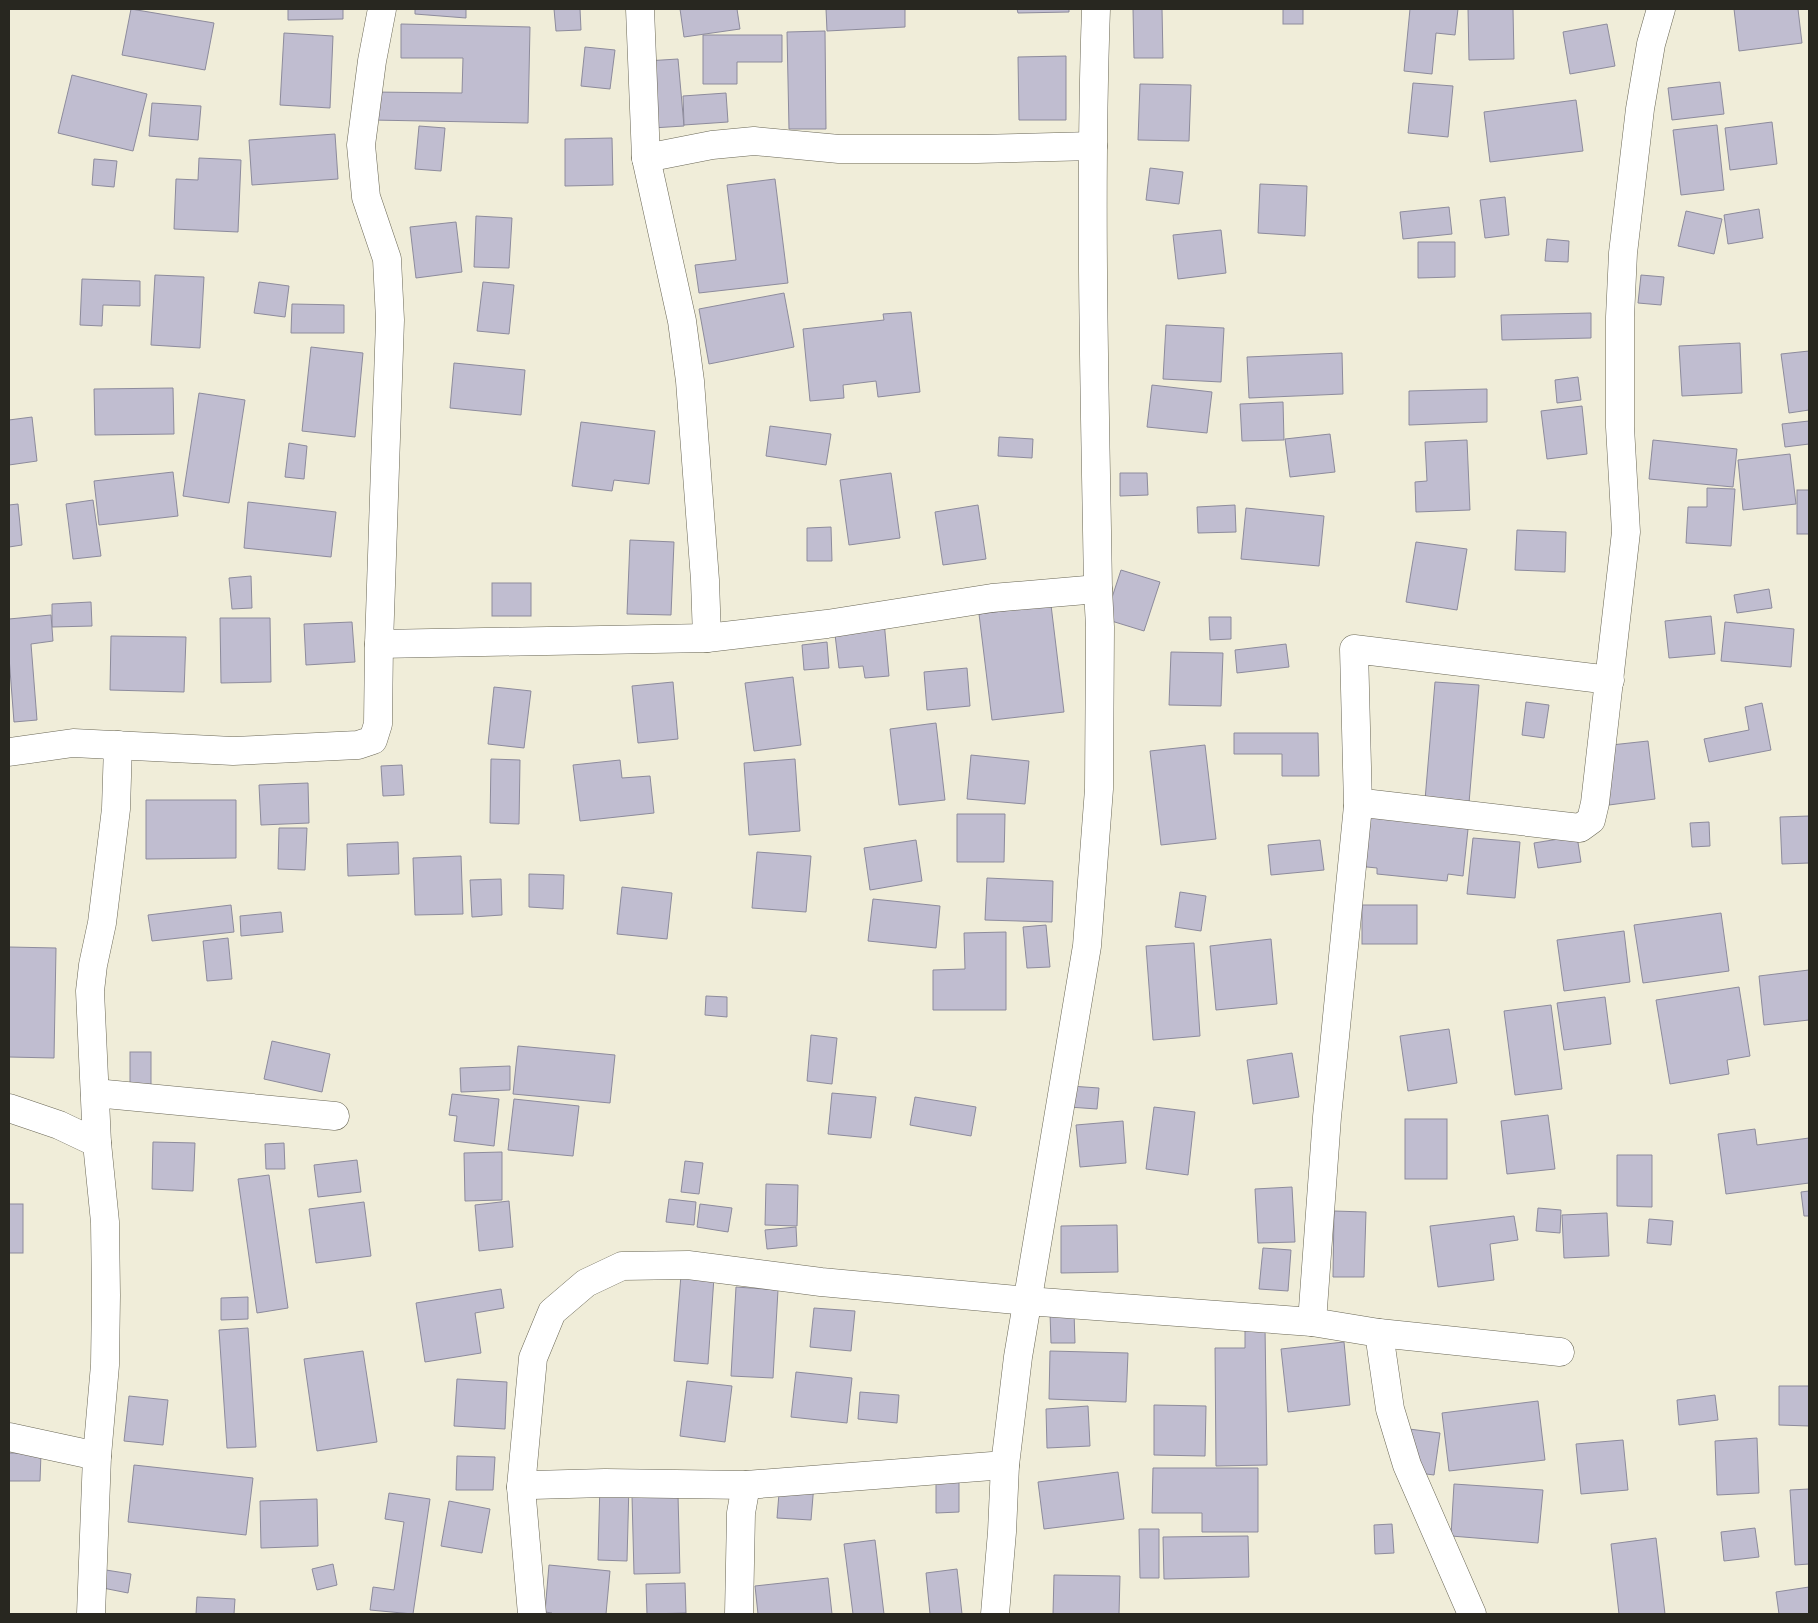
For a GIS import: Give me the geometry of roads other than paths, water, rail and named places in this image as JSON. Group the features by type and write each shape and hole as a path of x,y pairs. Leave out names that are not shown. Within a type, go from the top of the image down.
{"street":[{"path":"9,752 73,743 232,751 358,744 373,740 378,724 390,320 387,259 366,198 361,145 372,61 382,9"},
{"path":"640,9 646,158 682,321 690,381 705,580 707,638"},
{"path":"995,1614 1005,1465 1018,1357 1088,946 1099,789 1100,627 1093,249 1096,9"},
{"path":"1358,806 1372,804 1580,828 1591,820 1595,803 1610,680 1626,532 1620,427 1620,317 1623,253 1640,109 1651,44 1661,9"},
{"path":"646,158 712,146 754,141 839,149 977,149 1093,146"},
{"path":"379,644 707,638 827,624 992,598 1098,589"},
{"path":"1312,1322 1327,1117 1358,806 1354,650 1610,680"},
{"path":"91,1614 97,1456 105,1365 106,1295 105,1222 97,1143 90,991 93,965 102,923 116,809 118,746"},
{"path":"95,1093 335,1116"},
{"path":"9,1108 59,1125 97,1143"},
{"path":"532,1614 521,1487 533,1358 552,1312 586,1283 622,1266 688,1265 821,1282 1027,1301 1312,1322 1379,1332 1560,1352"},
{"path":"1379,1332 1390,1409 1407,1465 1472,1614"},
{"path":"9,1437 97,1456"},
{"path":"521,1487 605,1483 746,1485 1005,1465"},
{"path":"739,1614 741,1513 746,1485"}]}
